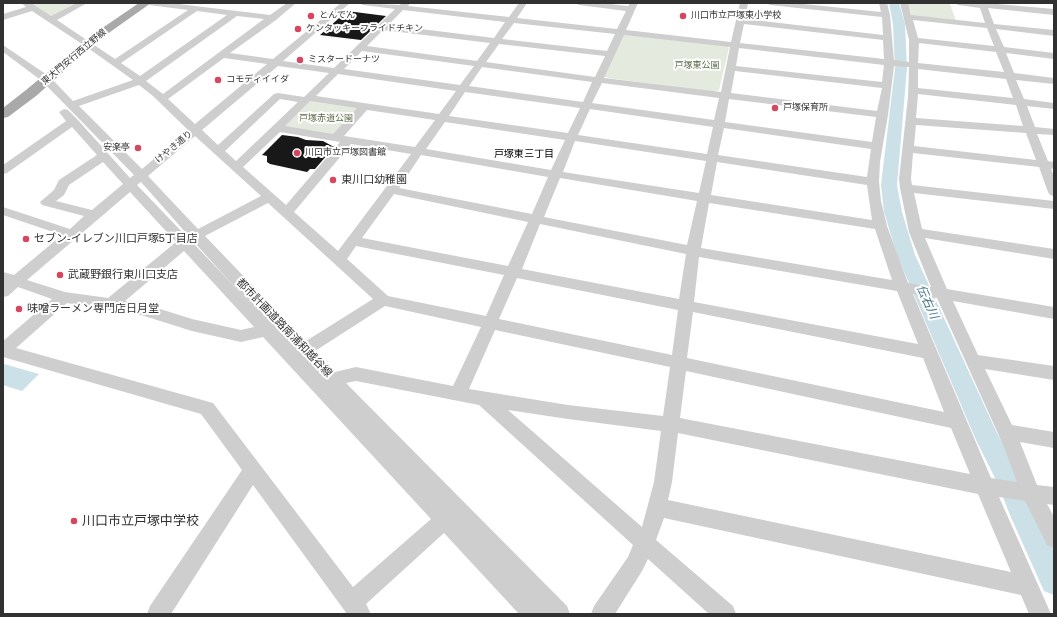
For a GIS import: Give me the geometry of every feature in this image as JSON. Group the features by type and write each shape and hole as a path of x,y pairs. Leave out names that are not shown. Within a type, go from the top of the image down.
{"main road":[{"name":"東大門安行西立野線","path":"3,114 17,105 88,44 146,3"}],"street":[{"path":"51,20 83,3"},
{"path":"149,3 273,18"},
{"path":"162,100 292,3"},
{"name":"けやき通り","path":"3,292 9,280 72,234 346,3"},
{"path":"363,3 404,5 512,20 1054,81"},
{"path":"339,260 391,190 523,3"},
{"path":"458,394 572,136 632,6 579,3"},
{"path":"602,614 620,588 646,543 663,482 693,251 744,3"},
{"path":"770,3 887,38"},
{"path":"904,3 914,40 910,64 913,90 911,121 905,166 906,188 916,232 938,294 972,360 1006,432 1031,492 1054,538"},
{"path":"908,17 956,11 983,4 1054,12"},
{"path":"983,4 1030,130 1048,165 1054,192"},
{"path":"236,167 404,5"},
{"path":"3,17 29,6 140,80 382,300 957,422"},
{"path":"115,63 195,9"},
{"path":"740,21 826,20 884,9 891,62 877,146 874,182 875,201 880,226 907,288 957,422 1040,614"},
{"path":"956,11 991,27 1054,33"},
{"path":"71,105 140,80 234,14"},
{"path":"381,28 610,54"},
{"path":"914,40 1054,56"},
{"name":"都市計画道路南浦和越谷線","path":"3,48 71,105 190,239 450,514 559,614"},
{"path":"360,48 598,80 882,115"},
{"path":"222,55 877,146"},
{"name":"都市計画道路南浦和越谷線","path":"3,57 42,82 73,121 104,156 136,180"},
{"path":"730,68 887,86"},
{"path":"913,90 1054,106"},
{"path":"218,151 278,96 365,106 874,182"},
{"path":"286,213 365,106"},
{"path":"3,170 73,121"},
{"path":"911,121 1054,132"},
{"path":"276,128 880,226"},
{"path":"907,149 1048,165"},
{"path":"94,215 46,202 60,192 63,183 104,156"},
{"path":"906,188 1054,204"},
{"path":"391,190 693,251 1054,313"},
{"path":"110,305 190,239 269,197"},
{"path":"3,211 72,234"},
{"path":"916,232 1054,254"},
{"name":"都市計画道路南浦和越谷線","path":"190,239 268,330 333,379 534,614"},
{"path":"353,241 930,353"},
{"path":"9,280 64,296 153,312 192,325 241,336 268,330"},
{"path":"3,350 64,296"},
{"path":"298,354 382,300"},
{"path":"3,350 207,408 356,608 450,514"},
{"path":"972,360 1054,372"},
{"path":"333,379 356,374 484,399 568,412 670,424 985,486 1054,496"},
{"path":"484,399 725,614"},
{"path":"1006,432 1054,440"},
{"path":"158,614 253,469"},
{"path":"657,507 1028,586"}],"green space":[{"path":"28,3 81,3 50,17"},
{"path":"907,3 949,3 956,21 912,16"},
{"name":"戸塚東公園","path":"625,35 728,46 729,48 719,90 713,92 608,78 604,76 622,36"},
{"name":"戸塚赤道公園","path":"312,100 359,107 333,136 284,126 307,101"}],"shaded area":[{"path":"4,364 39,374 22,391 3,385"}],"building":[{"path":"347,11 386,16 361,40 320,35"},
{"name":"川口市立戸塚図書館","path":"282,135 298,137 306,140 323,141 334,147 315,169 310,169 307,172 270,164 267,162 267,156 262,155"}],"waterway":[{"name":"伝右川","path":"894,3 899,24 901,68 889,185 893,212 906,255 988,440 1008,478 1019,506 1054,581"},
{"path":"1030,528 1044,532"}],"place":[{"name":"とんでん","path":"311,16"},
{"name":"川口市立戸塚東小学校","path":"683,16"},
{"name":"ケンタッキーフライドチキン","path":"298,29"},
{"name":"ミスタードーナツ","path":"300,60"},
{"name":"コモディイイダ","path":"218,80"},
{"name":"戸塚保育所","path":"775,108"},
{"name":"安楽亭","path":"138,148"},
{"name":"川口市立戸塚図書館","path":"297,153"},
{"name":"東川口幼稚園","path":"333,180"},
{"name":"セブン-イレブン川口戸塚5丁目店","path":"26,239"},
{"name":"武蔵野銀行東川口支店","path":"60,275"},
{"name":"味噌ラーメン専門店日月堂","path":"19,309"},
{"name":"川口市立戸塚中学校","path":"74,521"}],"district":[{"name":"戸塚東三丁目","path":"524,154"}]}
